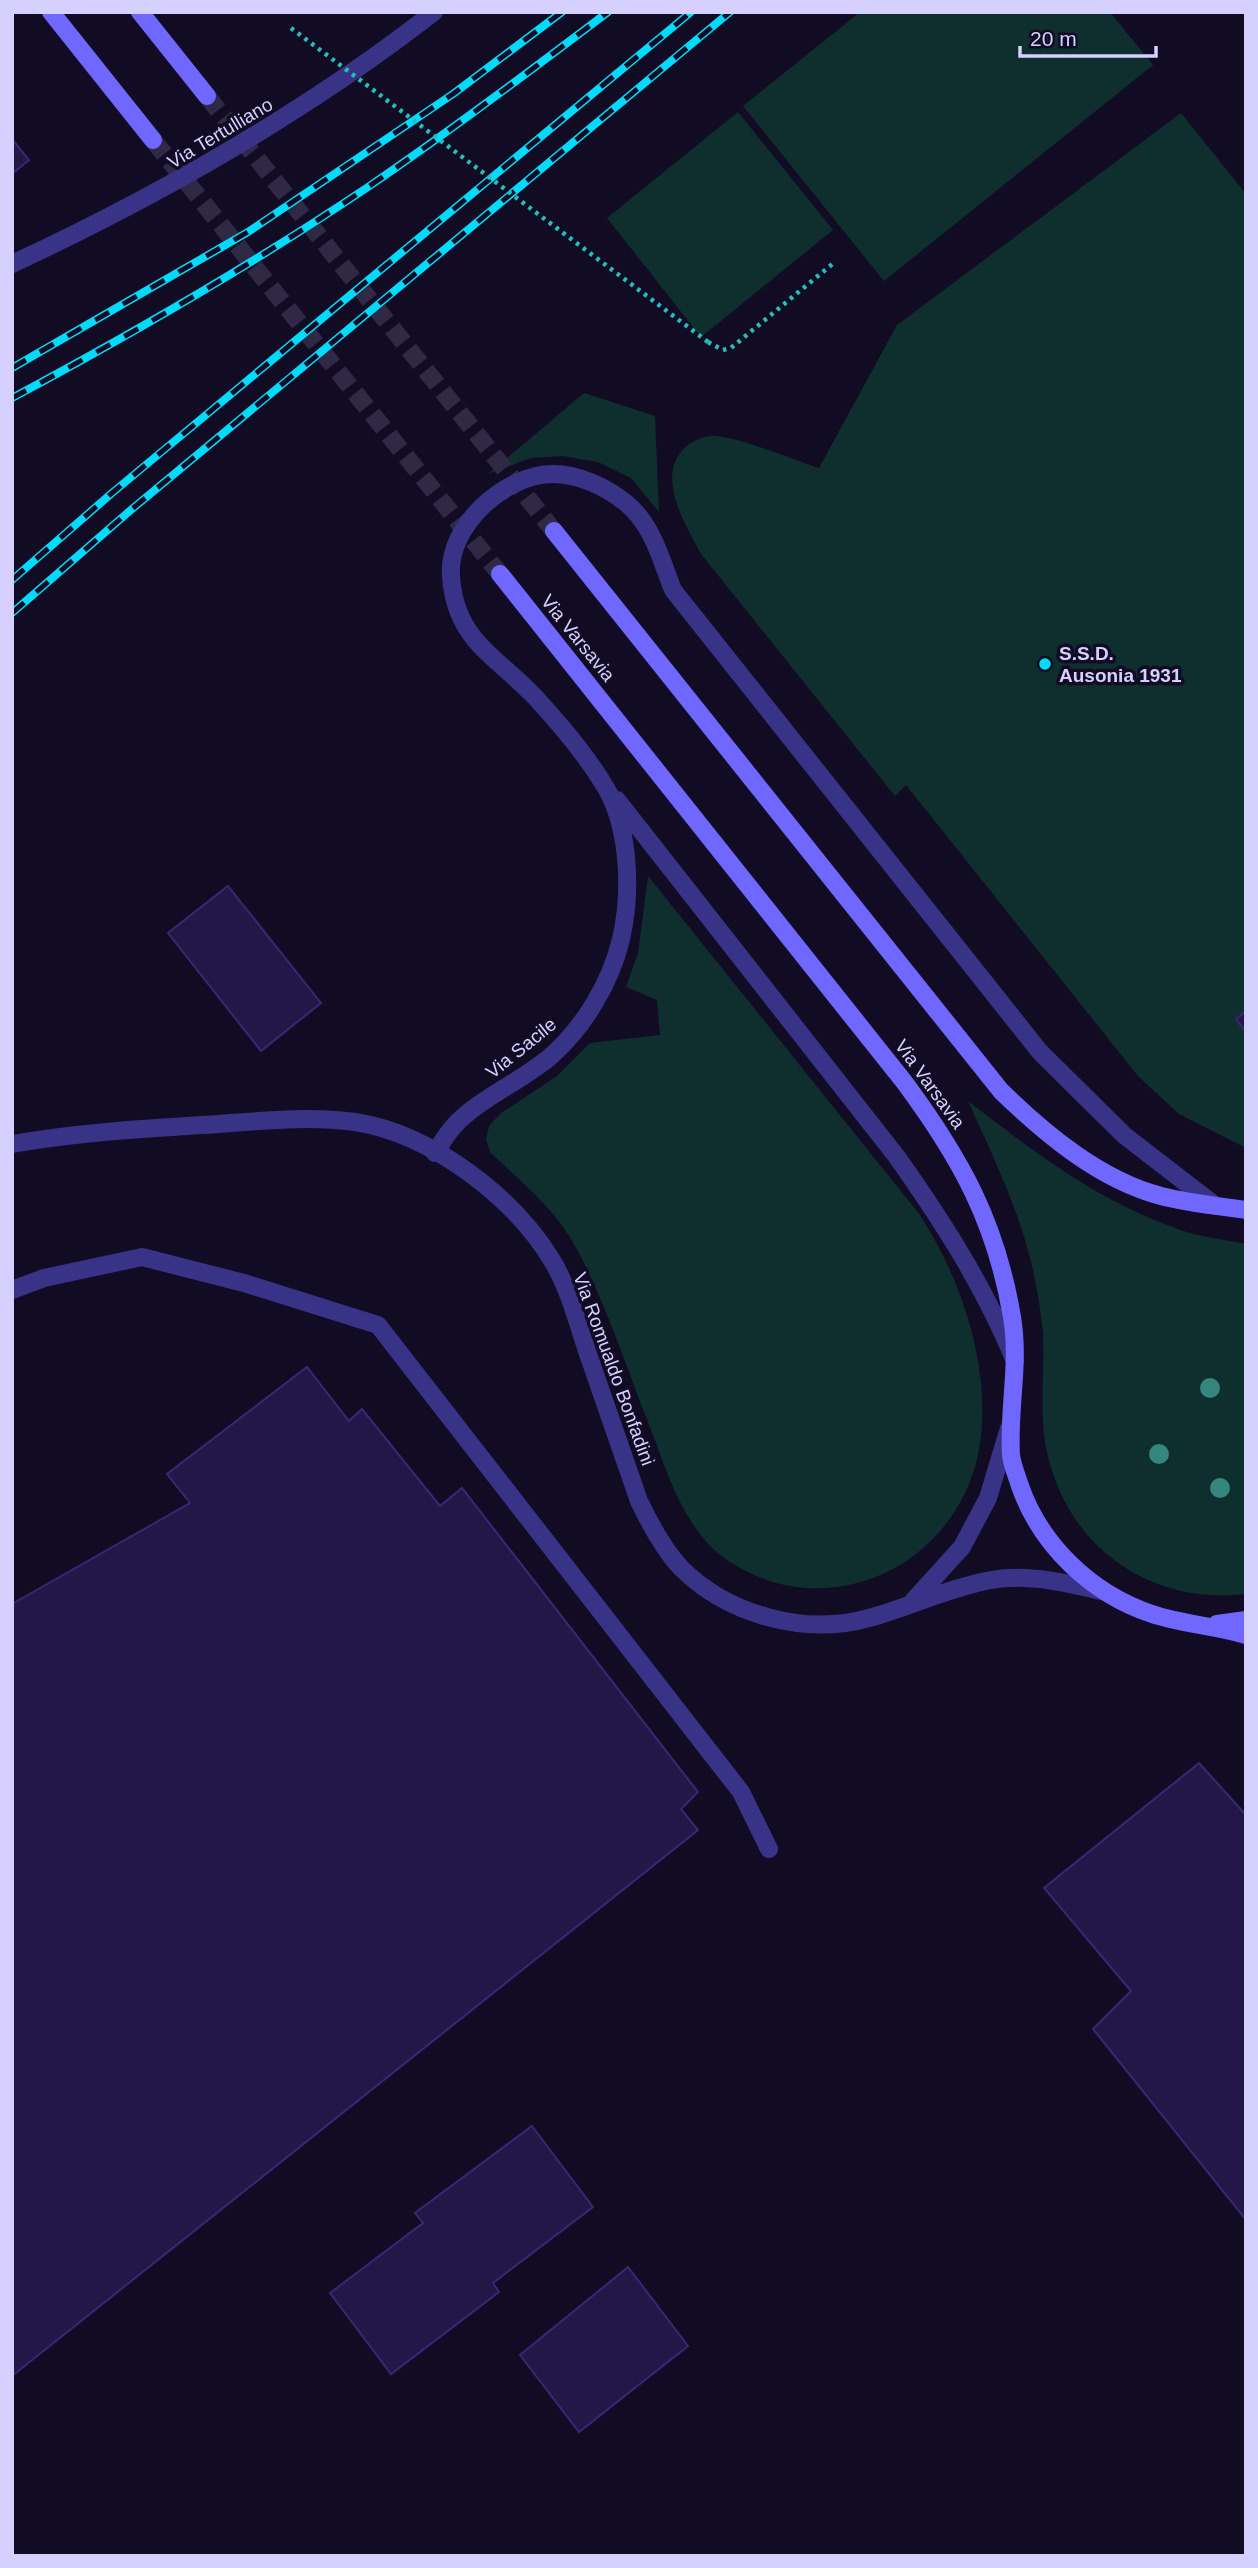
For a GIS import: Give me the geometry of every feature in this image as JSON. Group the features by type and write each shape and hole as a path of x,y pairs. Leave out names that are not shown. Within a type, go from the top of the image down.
{"street":[{"path":"51,12 153,140"},
{"path":"140,12 207,96"},
{"name":"Via Tertulliano","path":"12,264 110,218 235,149 309,103 434,12"},
{"name":"Via Sacile","path":"435,1153 454,1125 551,1056 581,1025 606,980 621,940 627,894 624,848 617,813 602,781 534,697 471,638 454,606 450,572 463,530 487,499 520,483 553,474 591,481 632,510 650,531 673,590 1040,1052 1124,1135 1216,1206"},
{"path":"554,531 1001,1091 1060,1143 1123,1181 1159,1196 1246,1210"},
{"name":"Via Varsavia","path":"500,574 897,1072 942,1133 979,1201 993,1238 1013,1319 1016,1365 1011,1457 1028,1508 1056,1551 1101,1591 1153,1615 1210,1625 1246,1635"},
{"path":"602,781 932,1206 962,1252 994,1310 1016,1365"},
{"name":"Via Romualdo Bonfadini","path":"12,1144 116,1130 302,1119 356,1122 396,1133 463,1169 516,1211 555,1265 568,1295 639,1501 650,1525 681,1567 701,1585 733,1604 768,1617 804,1625 868,1619 914,1601 993,1580 1048,1579 1101,1591"},
{"path":"12,1290 44,1278 142,1257 244,1283 378,1325 741,1792 769,1849"},
{"name":"Via Romualdo Bonfadini","path":"914,1601 962,1547 969,1535 988,1498 1013,1411"},
{"name":"Via Varsavia","path":"1210,1625 1246,1620"}],"path":[{"path":"291,27 708,342 723,350 731,348 836,261"}],"green space":[{"path":"860,12 1110,12 1153,65 884,281 743,106"},
{"path":"738,112 833,230 701,337 607,218"},
{"name":"S.S.D. Ausonia 1931","path":"1181,113 1246,194 1246,1148 1179,1114 1138,1076 906,785 895,796 701,554 681,515 673,485 673,470 677,457 690,444 709,436 740,441 819,468 897,325"},
{"path":"584,393 655,416 659,512 631,478 598,462 563,456 531,458 488,474"},
{"path":"648,876 920,1215 948,1265 968,1320 976,1349 982,1407 981,1436 971,1479 951,1517 924,1547 890,1570 853,1584 812,1588 771,1581 730,1562 714,1550 701,1535 671,1482 606,1312 575,1246 547,1207 490,1152 486,1139 489,1126 501,1113 557,1076 590,1043 660,1035 657,1000 626,987 638,953"},
{"path":"968,1101 1067,1174 1119,1204 1186,1232 1246,1244 1246,1594 1211,1595 1178,1590 1147,1580 1120,1564 1095,1543 1075,1518 1059,1489 1045,1441 1043,1333 1037,1289 1028,1252 1006,1186"}],"building":[{"path":"12,139 29,160 12,174"},
{"path":"228,886 321,1003 261,1051 168,933"},
{"path":"1246,1011 1246,1032 1236,1019"},
{"path":"307,1367 349,1421 362,1409 440,1506 462,1488 698,1792 681,1809 698,1830 12,2376 12,1604 190,1503 167,1474"},
{"path":"1199,1763 1246,1815 1246,2220 1093,2029 1131,1991 1044,1888"},
{"path":"532,2126 593,2207 493,2283 499,2292 391,2374 330,2293 423,2223 415,2213"},
{"path":"628,2267 688,2346 579,2432 520,2355"}],"tunnel":[{"path":"207,96 554,531"},
{"path":"153,140 500,574"}],"railway":[{"path":"12,368 248,232 453,94 562,12"},
{"path":"12,398 193,297 325,216 459,123 608,12"},
{"path":"12,580 112,493 691,12"},
{"path":"12,613 132,509 730,12"}],"place":[{"name":"S.S.D. Ausonia 1931","path":"1045,664"}]}
